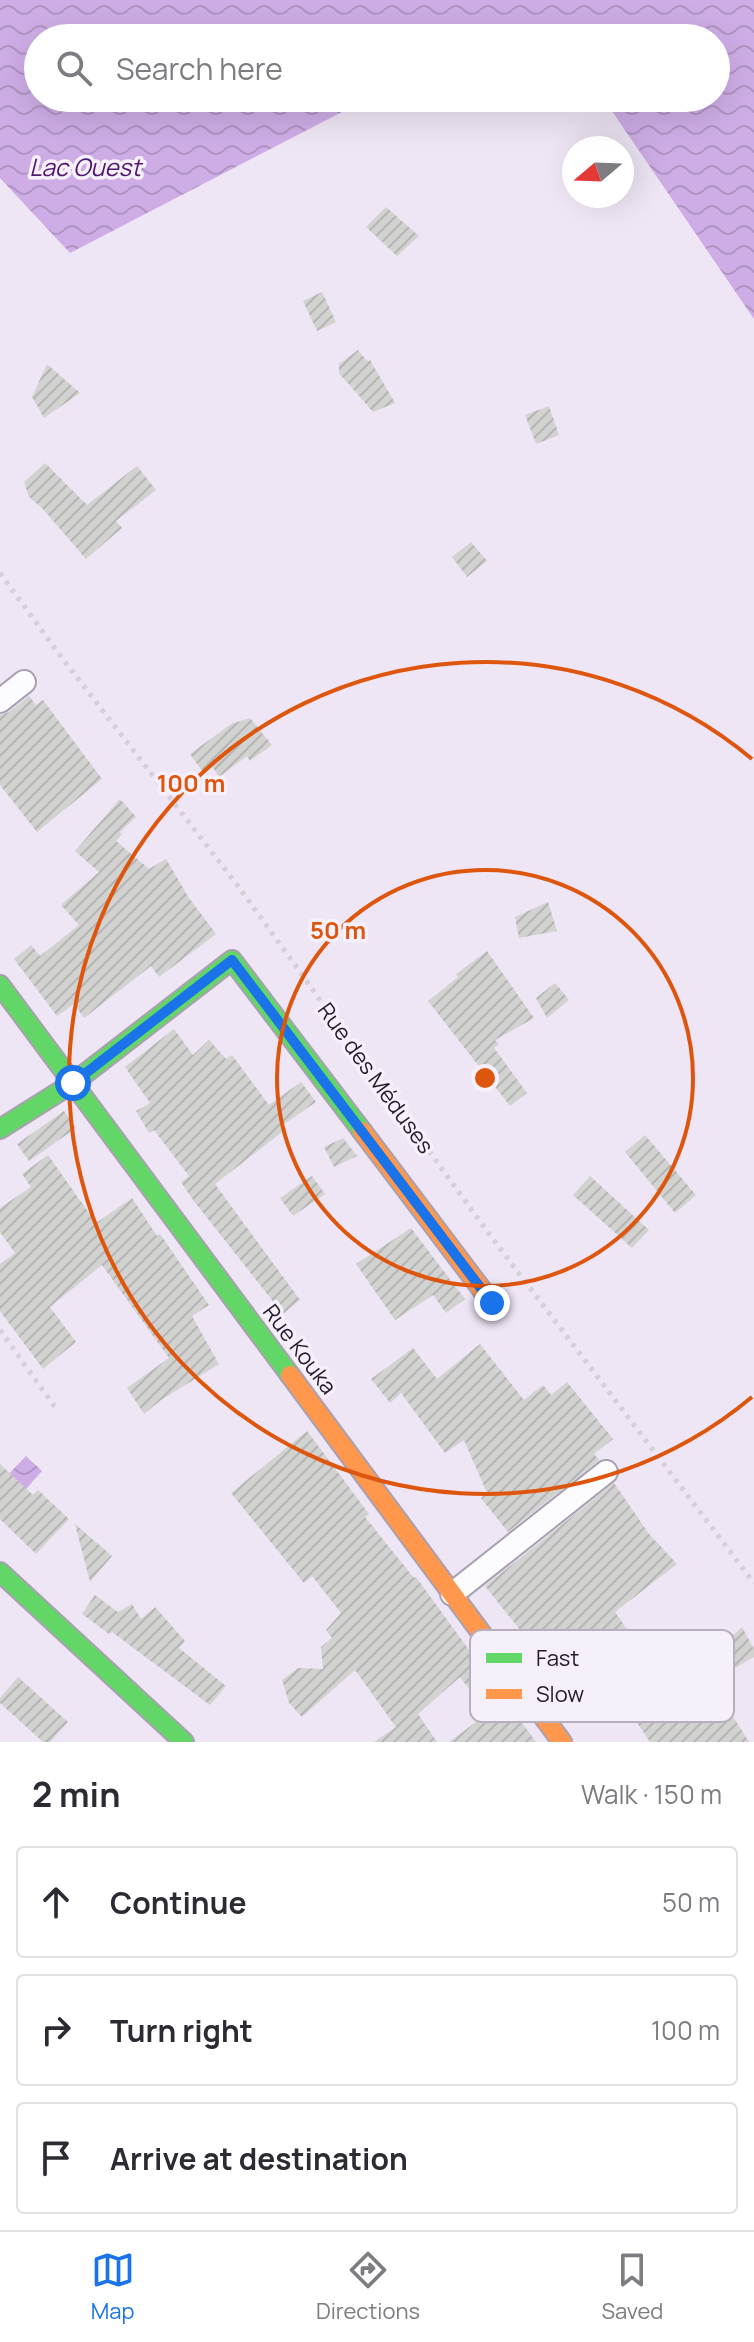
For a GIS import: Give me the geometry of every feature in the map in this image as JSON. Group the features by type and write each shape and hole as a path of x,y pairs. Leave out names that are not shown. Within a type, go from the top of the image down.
{"street":[{"path":"0,701 24,682"},
{"path":"0,1129 73,1083 232,960 492,1303"},
{"name":"Rue Kouka","path":"0,985 479,1630"},
{"path":"452,1594 606,1472"},
{"path":"0,1572 184,1742"},
{"name":"Rue Kouka","path":"547,1722 562,1742"}],"path":[{"name":"Rue des Méduses","path":"0,573 238,886 489,1234 754,1583"},
{"path":"0,1330 55,1407"}],"water":[{"name":"Lac Ouest","path":"0,0 754,0 754,319 634,143 634,136 629,136 613,112 730,112 730,24 24,24 24,112 342,112 70,253 0,178"},
{"path":"26,1456 42,1471 26,1489 1,1482"}],"building":[{"path":"386,207 419,236 397,256 366,227"},
{"path":"322,292 336,322 317,331 303,301"},
{"path":"358,350 367,361 370,360 395,403 373,412 339,373 339,364"},
{"path":"47,364 80,393 44,418 32,397"},
{"path":"549,406 559,435 536,444 525,415"},
{"path":"45,463 87,505 137,466 156,490 116,521 122,528 86,559 29,497 24,482"},
{"path":"471,542 487,561 467,577 452,557"},
{"path":"29,696 36,705 43,700 102,779 37,832 0,785 0,715 9,712"},
{"path":"250,718 272,745 250,761 247,756 219,777 212,766 203,772 190,754 231,724"},
{"path":"120,799 136,817 120,832 122,834 116,841 149,869 166,859 189,898 216,934 159,977 151,966 84,1018 74,1004 57,1016 14,959 31,945 40,956 79,925 61,905 99,872 75,851"},
{"path":"548,902 557,931 519,938 515,917"},
{"path":"487,951 534,1018 495,1040 499,1044 494,1048 527,1093 510,1106 428,1001 458,977 456,974"},
{"path":"555,983 569,1000 547,1018 536,998"},
{"path":"174,1029 193,1055 209,1040 226,1059 232,1055 269,1105 301,1082 316,1102 283,1125 286,1129 215,1184 300,1300 283,1314 193,1200 181,1182 189,1176 154,1130 149,1133 136,1111 150,1103 125,1067"},
{"path":"64,1111 76,1128 29,1161 17,1144"},
{"path":"645,1135 696,1195 675,1213 625,1152"},
{"path":"343,1138 357,1156 334,1167 324,1147"},
{"path":"48,1155 96,1223 132,1198 209,1305 192,1316 219,1364 144,1414 127,1388 169,1358 102,1265 50,1307 76,1342 43,1369 0,1311 0,1264 15,1253 0,1232 0,1208 31,1187 22,1174"},
{"path":"312,1176 325,1194 293,1216 280,1198"},
{"path":"590,1176 649,1230 632,1248 573,1195"},
{"path":"411,1228 465,1299 446,1313 433,1295 395,1320 356,1264"},
{"path":"480,1344 524,1400 543,1385 551,1395 567,1382 613,1439 594,1454 599,1460 508,1532 481,1498 487,1493 464,1440 445,1453 401,1393 390,1403 371,1379 413,1348 437,1379"},
{"path":"307,1431 369,1514 365,1517 416,1577 470,1651 470,1691 460,1677 418,1714 437,1742 374,1742 396,1727 355,1670 302,1717 289,1703 282,1680 298,1668 323,1669 321,1647 332,1638 326,1630 341,1613 312,1576 304,1583 231,1493"},
{"path":"0,1464 33,1495 38,1490 69,1519 36,1554 0,1519"},
{"path":"614,1483 649,1534 677,1564 615,1612 627,1630 520,1630 485,1586"},
{"path":"75,1524 112,1556 90,1582"},
{"path":"95,1595 118,1612 132,1604 141,1619 155,1607 185,1641 179,1648 226,1686 210,1705 112,1632 109,1634 82,1614"},
{"path":"742,1627 754,1649 754,1657 734,1669 734,1635"},
{"path":"18,1677 68,1722 50,1742 43,1742 0,1703 0,1698"},
{"path":"734,1718 749,1742 650,1742 637,1722 734,1722"},
{"path":"476,1722 521,1722 536,1742 449,1742"}],"traffic: fast":[{"path":"0,1129 73,1083 232,960 362,1131"},
{"path":"0,985 290,1375"},
{"path":"0,1572 184,1742"}],"traffic: slow":[{"path":"362,1131 492,1303"},
{"path":"290,1375 479,1630"},
{"path":"547,1722 562,1742"}],"route":[{"path":"73,1083 232,960 492,1303"}]}
